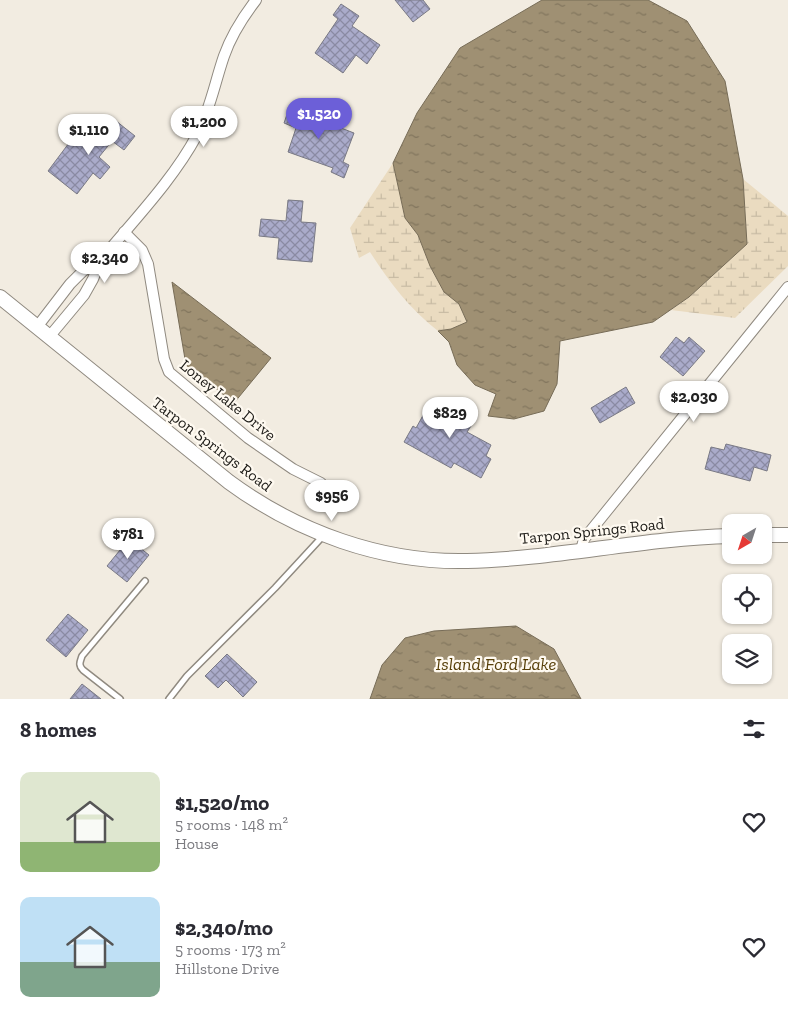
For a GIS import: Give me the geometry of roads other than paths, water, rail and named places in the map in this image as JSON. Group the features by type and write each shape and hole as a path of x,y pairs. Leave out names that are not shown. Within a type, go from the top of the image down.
{"main road":[{"name":"Tarpon Springs Road","path":"0,297 210,468 249,497 298,524 324,535 380,551 428,559 465,561 492,560 722,537"},
{"path":"772,535 788,535"}],"street":[{"path":"50,337 84,294 93,279 100,261 174,171 196,136 209,106 224,54 234,33 256,0"},
{"name":"Loney Lake Drive","path":"124,232 146,256 164,359 169,372 255,443 293,469 321,483"},
{"path":"37,327 70,284 83,271 100,261"},
{"path":"70,284 84,294"},
{"path":"581,550 584,539 788,287"}],"lane":[{"path":"169,699 187,676 275,588 324,535"},
{"path":"120,699 83,670 79,663 82,656 145,581"}],"water":[{"path":"542,0 648,0 687,21 725,81 743,179 747,244 689,297 653,322 560,341 557,384 544,411 514,419 488,416 496,394 475,385 457,365 449,342 438,331 451,329 467,322 459,304 444,292 430,266 418,235 405,218 393,163 417,113 460,48"},
{"path":"172,282 271,358 234,403 186,365"},
{"name":"Island Ford Lake","path":"516,626 554,649 581,699 370,699 382,665 405,638 434,631"}]}
